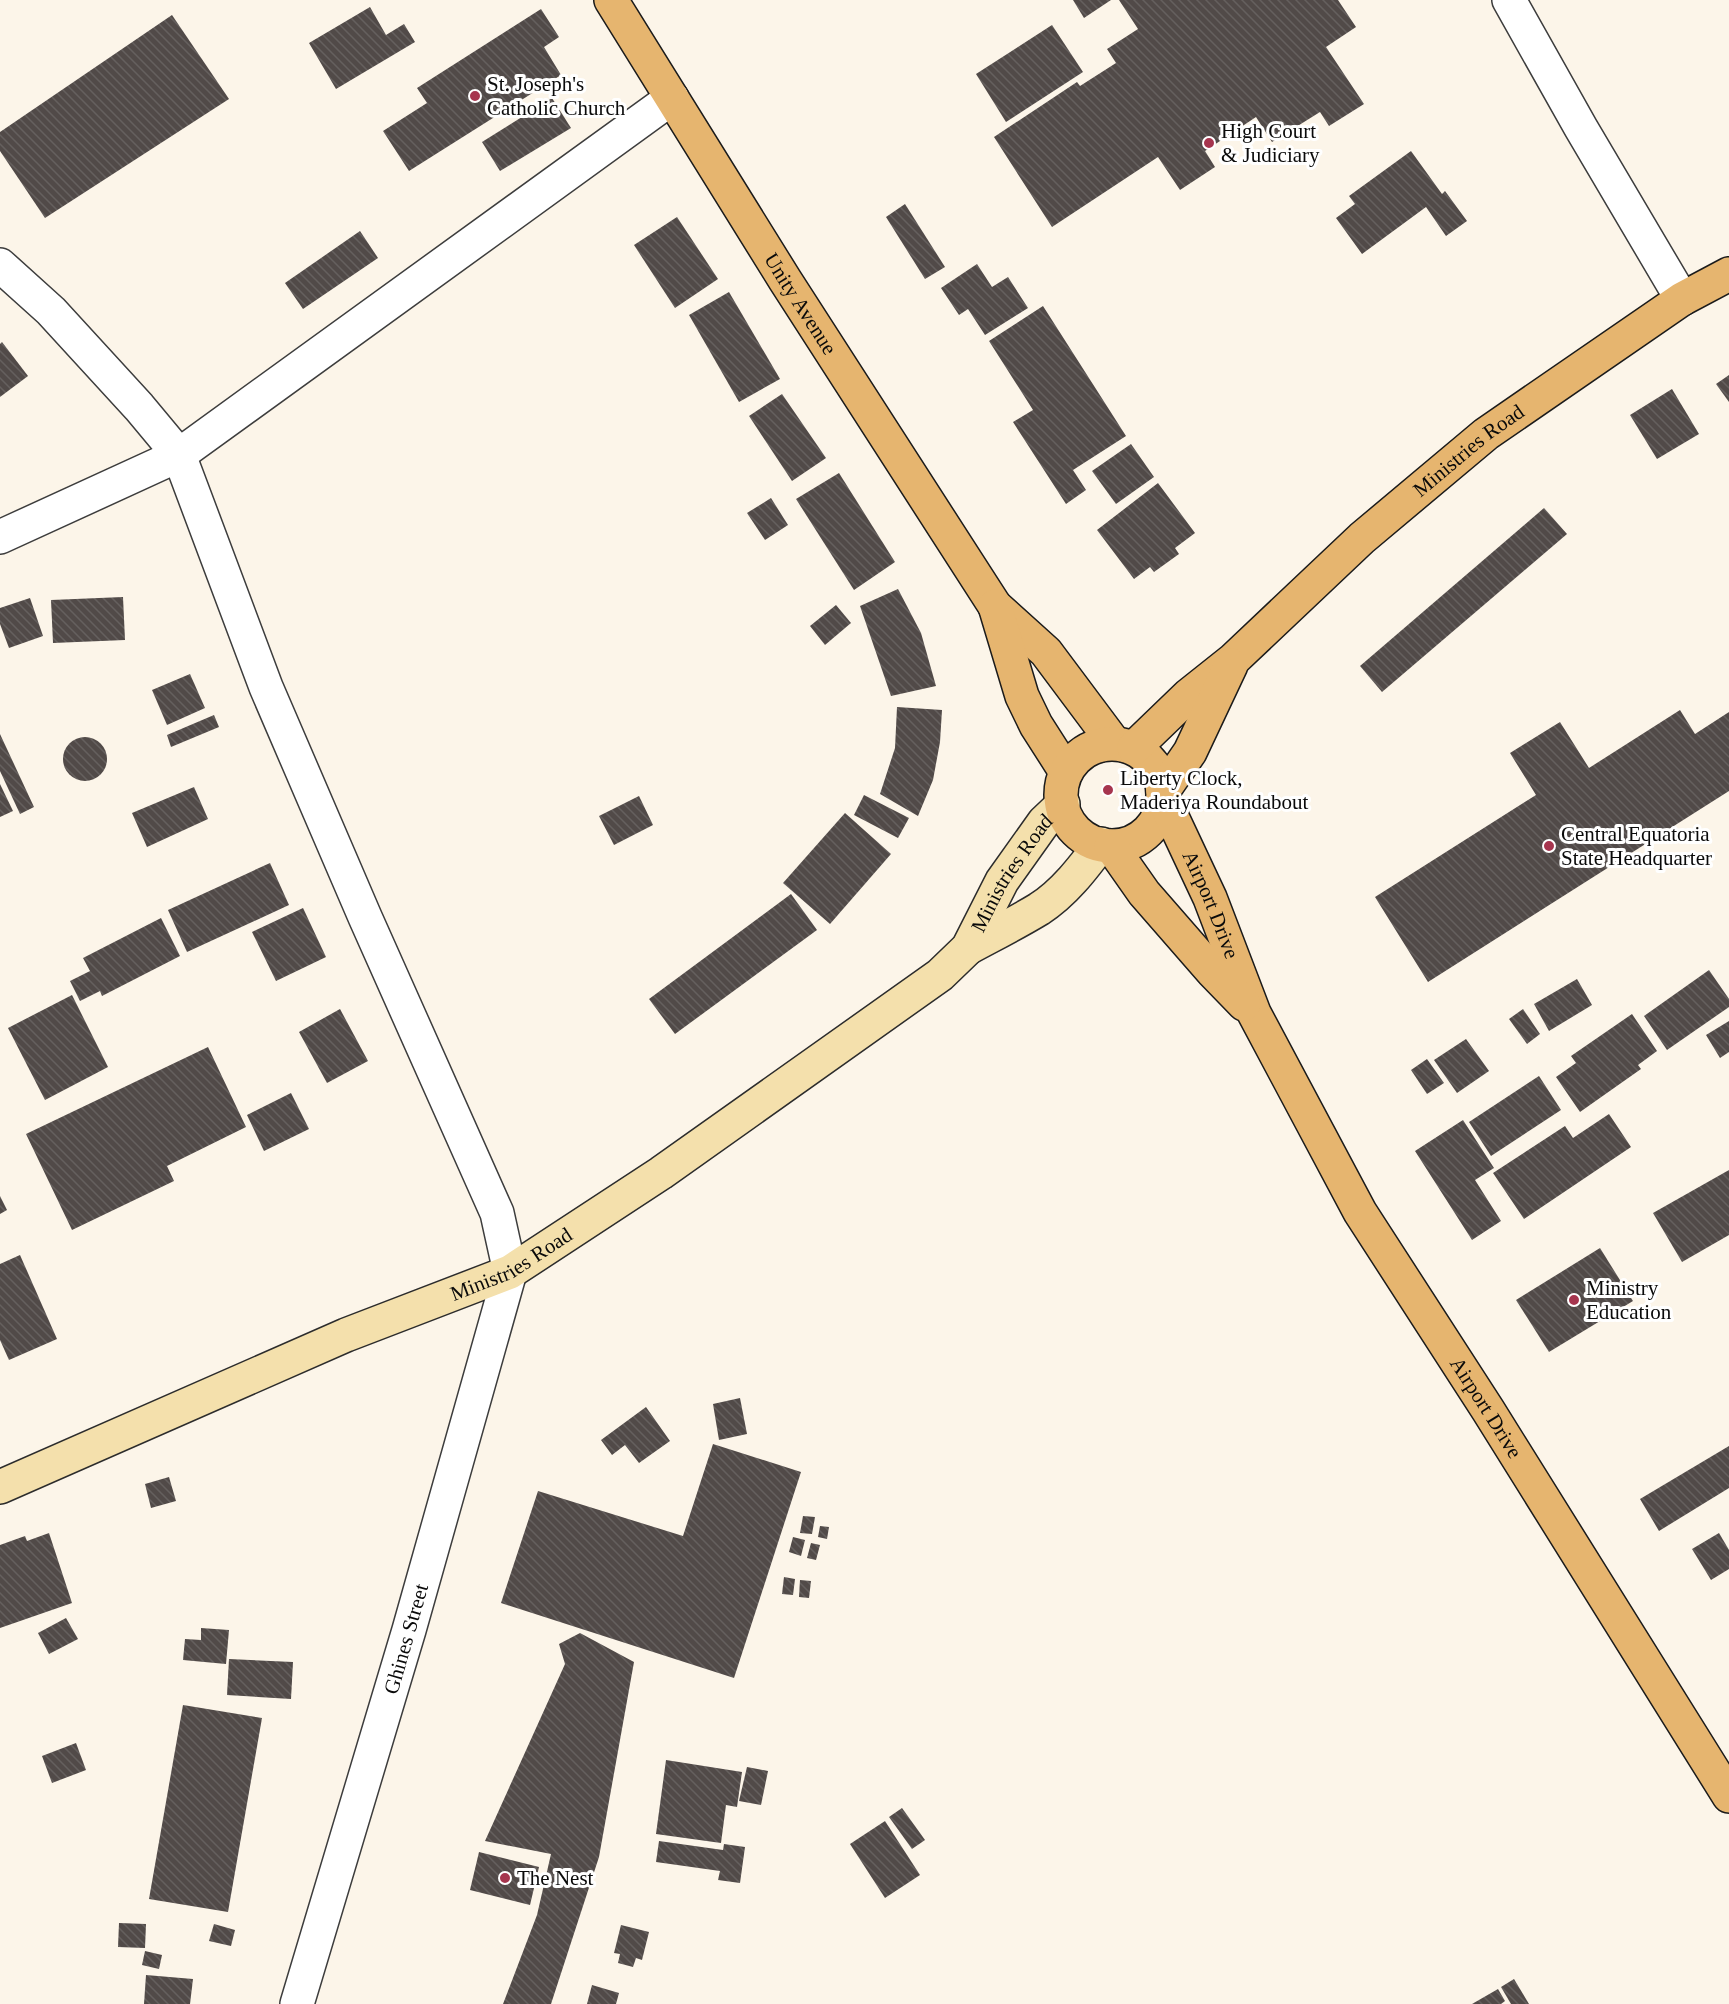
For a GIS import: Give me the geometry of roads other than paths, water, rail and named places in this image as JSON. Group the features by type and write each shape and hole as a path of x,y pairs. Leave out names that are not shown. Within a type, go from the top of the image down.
{"main road":[{"name":"Unity Avenue","path":"611,0 785,280 995,606 1046,652 1124,746"},
{"name":"Ministries Road","path":"1124,746 1233,660 1362,538 1486,434 1682,299 1729,274"},
{"name":"Unity Avenue","path":"995,606 1022,696 1036,726 1066,772"},
{"name":"Ministries Road","path":"1163,795 1190,752 1233,660"},
{"path":"1124,746 1150,760 1158,771 1163,795 1160,812 1144,834 1131,842 1106,845 1089,840 1078,832 1068,819 1063,804 1062,788 1066,772 1072,763 1093,747 1124,746"},
{"name":"Airport Drive","path":"1163,795 1210,898 1254,1013 1360,1212 1488,1410 1729,1797"},
{"name":"Airport Drive","path":"1106,845 1144,893 1212,971 1254,1013"}],"street":[{"path":"1509,0 1682,299"},
{"path":"0,537 180,455 672,98"},
{"path":"0,265 51,311 180,455 266,687 365,917 497,1213 510,1272"},
{"name":"Ministries Road","path":"968,948 1002,881 1044,822 1063,804"},
{"name":"Ministries Road","path":"0,1487 346,1335 510,1272 681,1160 940,975 968,948 1040,908 1060,892 1106,845"},
{"name":"Ghines Street","path":"297,2004 406,1641 510,1272"}],"place":[{"name":"St. Joseph's Catholic Church","path":"475,96"},
{"name":"High Court & Judiciary","path":"1209,143"},
{"name":"Liberty Clock, Maderiya Roundabout","path":"1108,790"},
{"name":"Central Equatoria State Headquarter","path":"1549,846"},
{"name":"Ministry Education","path":"1574,1300"},
{"name":"The Nest","path":"505,1878"}]}
